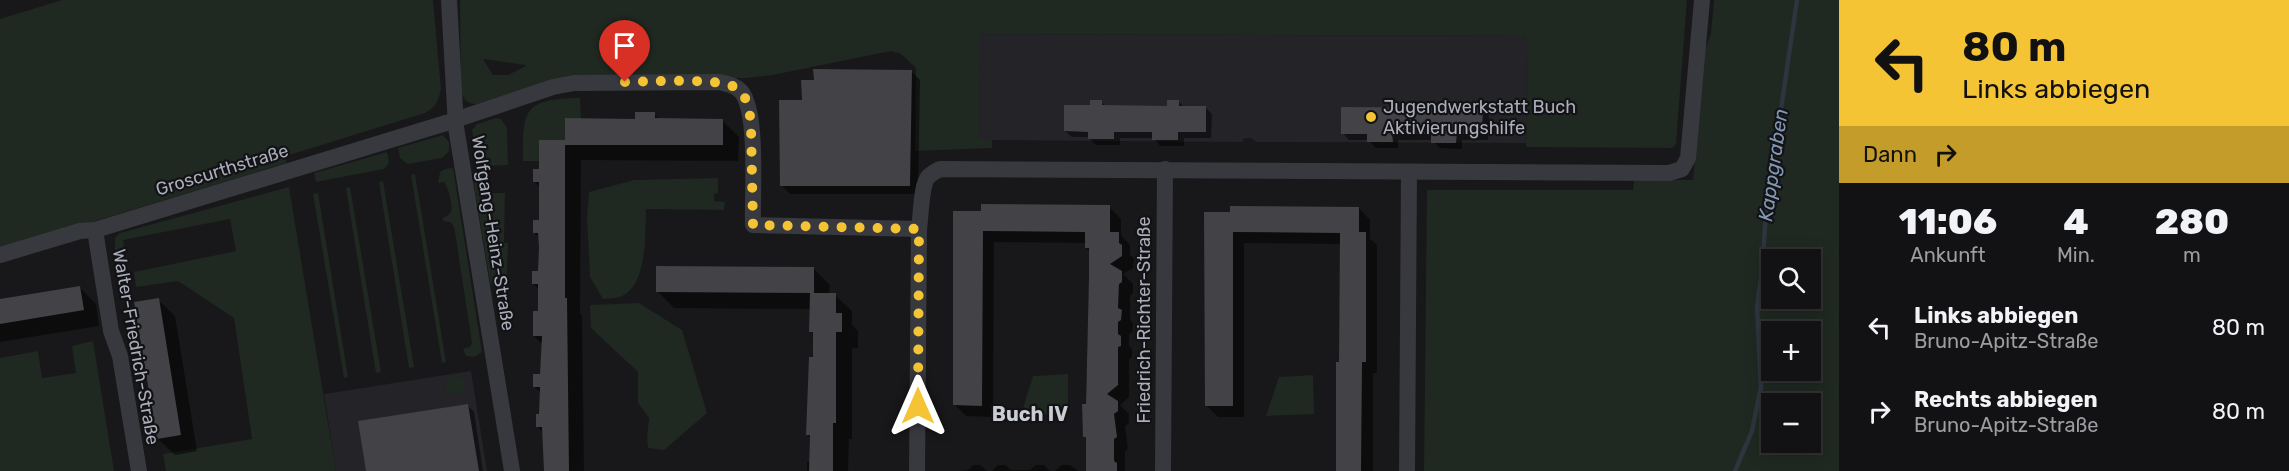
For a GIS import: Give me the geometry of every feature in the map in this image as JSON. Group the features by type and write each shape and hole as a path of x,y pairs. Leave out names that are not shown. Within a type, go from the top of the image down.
{"street":[{"name":"Wolfgang-Heinz-Straße","path":"448,0 455,120 512,471"},
{"path":"917,471 919,229 923,188 927,177 940,169 1669,172 1682,169 1688,158 1702,0"},
{"name":"Groscurthstraße","path":"0,255 80,231 95,230 455,120 553,87 574,83 726,83 736,87 742,93 750,113 753,225 919,229"},
{"name":"Friedrich-Richter-Straße","path":"1163,471 1165,169"},
{"path":"1407,471 1409,172"},
{"name":"Walter-Friedrich-Straße","path":"95,230 111,331 120,356 139,471"}],"shaded area":[{"path":"62,0 433,0 441,89 436,103 425,113 286,156 286,163 0,250 0,19"},
{"path":"460,0 1687,0 1676,144 1672,148 1526,147 1527,40 1524,36 980,34 979,136 980,140 992,140 992,148 915,151 916,68 901,54 891,51 773,75 746,78 548,81 477,104 466,101 461,91","holes":["483,59 525,65 508,75 493,75"]},
{"path":"1714,0 1839,0 1839,471 1424,471 1427,190 1633,190 1634,180 1693,180 1703,56 1711,33"},
{"path":"979,34 1524,36 1527,41 1526,143 1257,142 1250,138 1243,139 1243,142 979,140"},
{"path":"580,98 581,118 565,140 539,161 523,161 524,129 530,110 547,101"},
{"path":"496,118 501,119 507,128 508,165 484,166 484,193 505,193 504,243 508,243 507,276 504,287 500,289 490,282 472,172 478,171 472,130 477,124"},
{"path":"443,135 449,142 449,151 442,158 408,164 400,158 398,148"},
{"path":"387,152 389,163 384,169 316,182 314,173"},
{"path":"453,168 482,352 474,357 466,356 463,349 470,347 472,343 454,226 450,222 443,221 443,218 451,212 451,201 444,182 438,183 440,172"},
{"path":"415,174 446,362 442,363 411,175"},
{"path":"718,178 718,193 714,194 714,201 725,202 724,210 646,209 645,243 637,281 622,296 603,299 590,277 587,218 589,192 634,180"},
{"path":"383,181 414,367 409,368 379,182"},
{"path":"289,187 336,471 166,471 163,454 252,439 234,318 178,281 136,287 134,272 236,251 230,219 123,240 125,250 115,252 115,238 120,233"},
{"path":"350,187 381,372 376,373 346,188"},
{"path":"318,193 348,377 344,378 313,194"},
{"path":"639,303 682,330 707,413 664,450 648,448 649,418 638,403 638,372 591,328 590,305"},
{"path":"93,341 114,471 0,471 0,358 38,351 42,378 76,373 72,346"},
{"path":"471,371 487,471 336,471 324,394"},
{"path":"1068,374 1068,413 1021,415 1033,376"},
{"path":"455,375 462,378 468,386 458,396 443,389 448,378"},
{"path":"1313,375 1314,414 1266,416 1279,377"}],"building":[{"path":"813,69 912,70 910,186 780,186 779,100 802,100 801,80 814,80"},
{"path":"1090,100 1102,100 1102,105 1167,106 1167,100 1179,100 1179,106 1206,106 1206,132 1178,132 1178,140 1152,140 1152,132 1114,132 1114,139 1088,139 1088,132 1064,131 1064,105 1090,105"},
{"path":"1341,107 1483,108 1482,134 1457,134 1456,143 1431,143 1431,134 1392,134 1393,142 1367,142 1367,134 1341,134"},
{"path":"635,112 655,112 655,118 723,119 723,145 565,145 565,118 635,119"},
{"path":"539,140 565,140 565,298 567,298 569,471 544,471 542,427 536,427 540,387 533,387 533,374 540,374 542,336 533,336 533,311 538,311 538,284 532,284 532,271 538,271 539,247 538,233 533,233 533,220 539,220 539,182 533,182 533,169 539,169"},
{"path":"981,204 1110,205 1110,232 1119,232 1119,243 1122,245 1122,256 1110,264 1122,271 1118,308 1122,310 1121,320 1118,322 1121,346 1118,347 1118,385 1107,394 1118,401 1118,411 1114,414 1117,437 1114,439 1114,461 1117,463 1117,471 1086,471 1086,437 1083,437 1082,404 1086,404 1089,248 1085,248 1085,232 983,231 982,406 953,405 953,211 981,211"},
{"path":"1230,206 1359,207 1359,232 1366,232 1366,362 1362,362 1361,471 1336,471 1336,362 1339,362 1340,233 1233,232 1233,406 1205,406 1204,212 1230,212"},
{"path":"656,266 814,267 814,293 656,292"},
{"path":"80,286 84,310 0,324 0,299"},
{"path":"810,293 836,293 836,313 842,313 842,332 836,332 836,423 833,423 833,471 809,471 810,435 806,435 809,357 813,357 813,332 809,332"},
{"path":"159,298 181,435 157,439 134,302"},
{"path":"468,404 479,471 366,471 358,421"}],"waterway":[{"name":"Kappgraben","path":"1735,471 1752,431 1761,387 1757,307 1766,212 1797,0"}],"place":[{"name":"Jugendwerkstatt Buch Aktivierungshilfe","path":"1371,117"}],"district":[{"name":"Buch IV","path":"1030,414"}],"route":[{"path":"625,82 718,82 736,87 742,93 750,113 753,225 919,229 918,406"}]}
